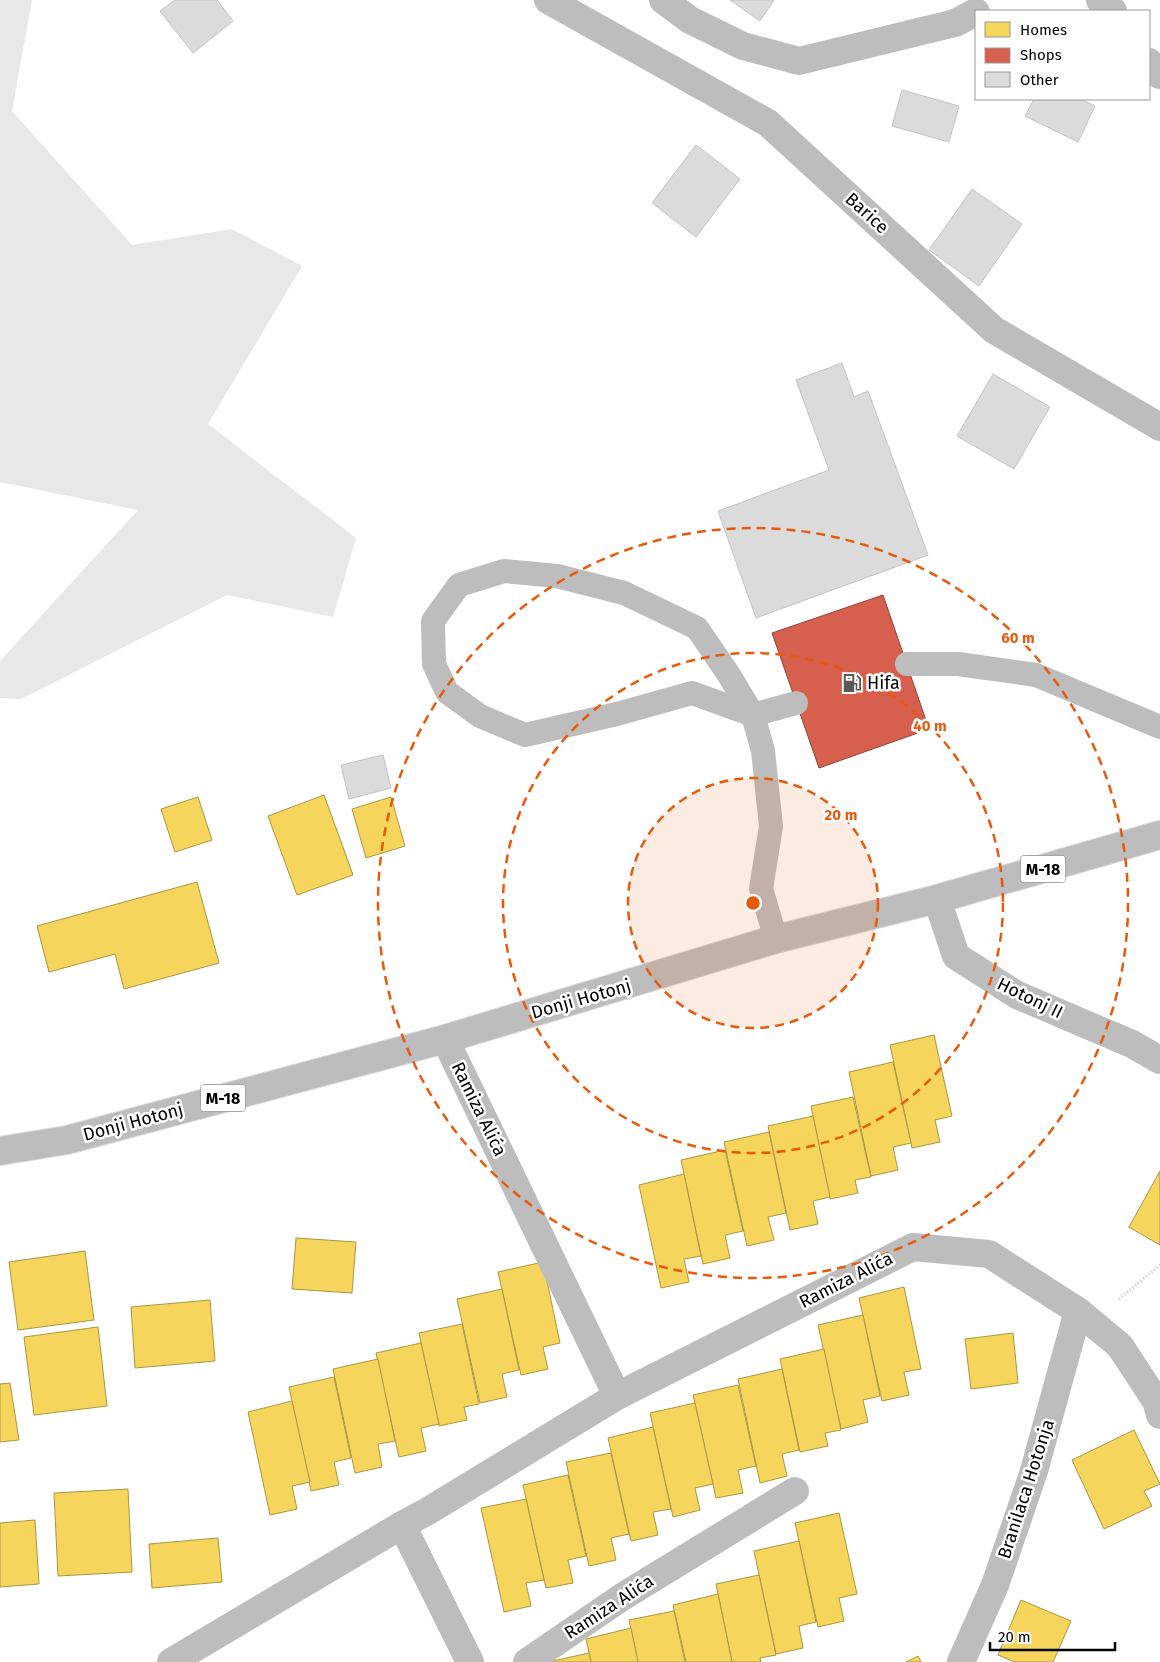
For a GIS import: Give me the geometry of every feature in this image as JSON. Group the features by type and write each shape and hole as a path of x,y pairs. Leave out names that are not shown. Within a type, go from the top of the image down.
{"street":[{"path":"663,0 690,20 743,46 798,60 955,23 975,12"},
{"path":"979,10 997,0"},
{"path":"1100,0 1112,10"},
{"name":"Barice","path":"566,4 768,123 994,330 1160,427"},
{"path":"1150,63 1160,75"},
{"name":"Donji Hotonj","path":"0,1151 67,1140 444,1039 776,940 937,899 1160,836"},
{"name":"Hotonj II","path":"937,899 956,956 1017,995 1132,1044 1160,1060"},
{"name":"Ramiza Alića","path":"444,1039 617,1396"},
{"name":"Ramiza Alića","path":"171,1662 428,1511 617,1396 913,1247 989,1254 1085,1317 1120,1346 1156,1401 1160,1415"},
{"name":"Branilaca Hotonja","path":"962,1662 995,1584 1085,1317"},
{"name":"Ramiza Alića","path":"527,1662 622,1597 795,1491"},
{"path":"402,1525 470,1662"}],"lane":[{"path":"776,940 761,889 771,826 763,751 753,715 697,628 624,593 556,576 504,571 459,585 433,621 434,664 447,692 480,716 525,735 617,714 692,694 753,715 796,703"},
{"path":"907,664 958,664 1036,675 1160,728"}],"path":[{"path":"1085,1317 1160,1265"}],"shaded area":[{"path":"0,0 32,0 12,111 132,245 232,229 302,266 208,424 356,538 333,617 227,595 21,699 0,698 0,661 138,510 0,482"}],"building: Homes":[{"path":"324,795 353,875 297,895 268,816"},
{"path":"198,797 212,840 175,852 161,809"},
{"path":"391,797 405,846 366,858 352,809"},
{"path":"197,882 219,963 124,989 115,954 49,972 37,926"},
{"path":"934,1035 952,1116 935,1120 940,1142 912,1148 890,1045"},
{"path":"893,1062 911,1143 893,1147 898,1170 871,1176 849,1072"},
{"path":"853,1097 871,1177 855,1180 858,1193 830,1199 811,1106"},
{"path":"813,1116 830,1197 813,1201 818,1224 790,1230 768,1126"},
{"path":"769,1132 786,1213 768,1217 774,1240 747,1246 724,1142"},
{"path":"725,1150 743,1231 725,1235 730,1258 703,1264 681,1160"},
{"path":"1160,1171 1160,1245 1129,1227"},
{"path":"684,1174 701,1256 684,1259 689,1282 661,1288 639,1185"},
{"path":"296,1238 356,1242 352,1293 292,1289"},
{"path":"85,1251 94,1320 18,1330 9,1262"},
{"path":"543,1262 560,1343 543,1347 548,1369 521,1375 498,1272"},
{"path":"904,1287 921,1369 904,1372 909,1395 882,1401 859,1298"},
{"path":"502,1289 519,1370 502,1374 507,1397 480,1403 457,1299"},
{"path":"210,1300 215,1361 135,1368 131,1307"},
{"path":"863,1315 880,1396 863,1400 868,1422 841,1429 818,1325"},
{"path":"462,1324 479,1404 464,1407 467,1420 439,1426 419,1333"},
{"path":"98,1327 107,1406 34,1415 24,1337"},
{"path":"1013,1333 1018,1383 971,1389 965,1339"},
{"path":"421,1343 439,1424 421,1428 426,1451 399,1457 376,1353"},
{"path":"824,1349 841,1430 825,1433 828,1446 800,1452 780,1359"},
{"path":"378,1359 395,1441 378,1444 382,1467 355,1473 333,1369"},
{"path":"782,1369 799,1450 782,1454 787,1476 760,1483 738,1379"},
{"path":"334,1377 351,1458 334,1462 339,1485 311,1491 289,1387"},
{"path":"10,1383 19,1440 0,1442 0,1384"},
{"path":"738,1385 756,1466 738,1470 743,1493 716,1498 693,1395"},
{"path":"292,1401 310,1482 292,1486 297,1509 270,1515 248,1412"},
{"path":"695,1403 713,1484 695,1488 700,1510 673,1517 650,1413"},
{"path":"653,1427 671,1509 653,1512 658,1535 631,1541 608,1438"},
{"path":"1134,1430 1160,1484 1144,1491 1152,1506 1104,1529 1072,1460"},
{"path":"611,1453 629,1534 611,1538 616,1560 589,1566 566,1462"},
{"path":"568,1475 586,1556 568,1560 573,1583 546,1588 523,1485"},
{"path":"128,1489 132,1572 58,1576 54,1493"},
{"path":"526,1499 544,1580 526,1583 531,1606 504,1612 481,1508"},
{"path":"839,1513 857,1594 839,1598 844,1621 818,1627 795,1523"},
{"path":"35,1520 39,1584 0,1587 0,1523"},
{"path":"218,1538 222,1582 152,1588 149,1544"},
{"path":"799,1541 816,1622 799,1626 803,1648 776,1654 754,1551"},
{"path":"759,1575 776,1655 760,1658 761,1662 732,1662 716,1584"},
{"path":"718,1594 732,1662 686,1662 673,1605"},
{"path":"1021,1600 1071,1621 1053,1662 1015,1662 998,1655"},
{"path":"674,1611 685,1662 638,1662 629,1620"},
{"path":"631,1628 638,1662 591,1662 586,1639"},
{"path":"589,1653 591,1662 548,1662"},
{"path":"918,1656 921,1662 906,1662"}],"building: Shops":[{"name":"Hifa","path":"883,595 929,729 819,768 772,633"}],"building: Other":[{"path":"175,0 217,0 233,21 193,53 160,11"},
{"path":"730,0 774,0 760,21"},
{"path":"902,90 959,106 949,142 892,126"},
{"path":"1033,100 1083,100 1095,106 1078,142 1025,116"},
{"path":"696,145 740,179 696,237 652,203"},
{"path":"972,189 1022,224 979,286 929,250"},
{"path":"842,363 854,397 868,391 928,555 756,618 718,511 829,470 796,380"},
{"path":"993,374 1050,407 1014,469 957,436"},
{"path":"383,755 391,788 349,799 341,765"}],"place":[{"name":"Hifa","path":"852,683"}]}
